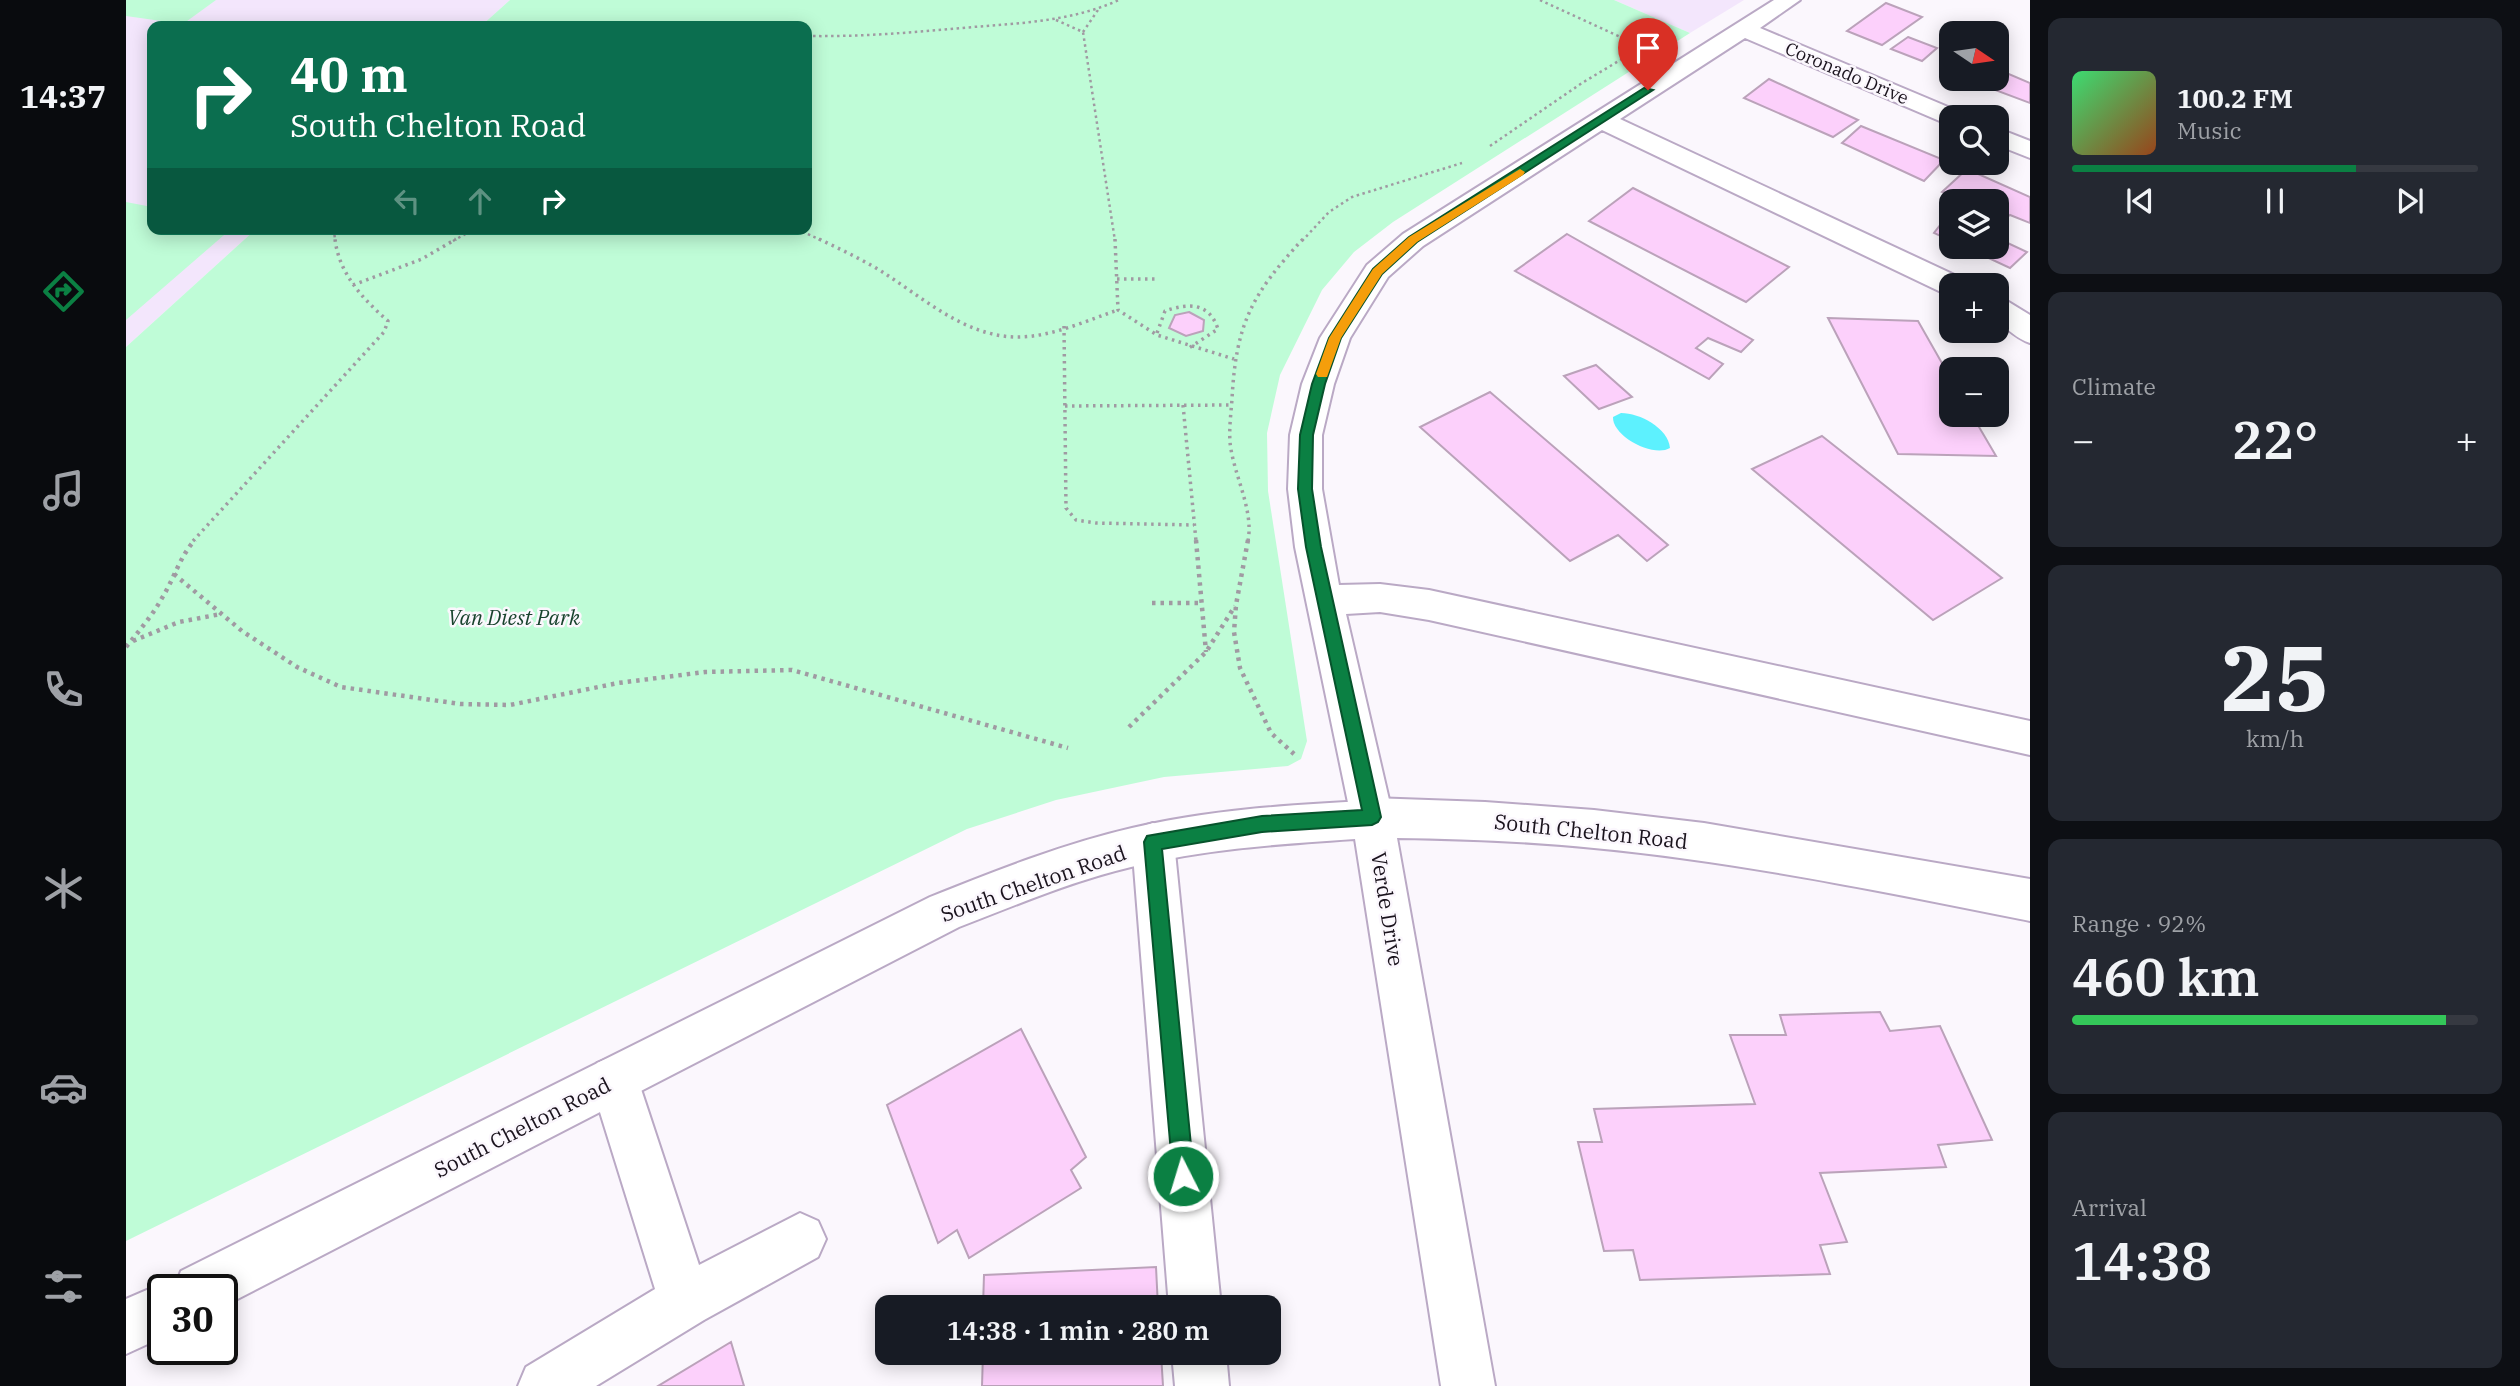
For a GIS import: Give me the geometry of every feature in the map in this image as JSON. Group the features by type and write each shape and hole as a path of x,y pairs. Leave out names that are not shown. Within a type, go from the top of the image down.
{"street":[{"name":"Verde Drive","path":"1468,1386 1372,817 1314,547 1305,489 1306,435 1318,384 1331,349 1354,304 1377,271 1413,240 1790,0"},
{"name":"Coronado Drive","path":"1742,29 1939,112"},
{"path":"1601,120 1939,279"},
{"path":"2009,141 2030,150"},
{"path":"2009,316 2024,325 2030,333"},
{"path":"1326,600 1380,598 1429,605 2030,738"},
{"name":"South Chelton Road","path":"232,1274 945,912 1054,871 1153,842 1262,824 1372,817 1534,822 1668,837 1854,867 2029,903"},
{"path":"1153,842 1194,1295"},
{"path":"614,1080 685,1301"},
{"path":"545,1386 685,1301 800,1239"},
{"path":"126,1327 147,1317"},
{"path":"1200,1365 1202,1386"}],"path":[{"path":"812,36 859,36 1056,19 1099,9 1119,0"},
{"path":"1540,0 1642,47"},
{"path":"1099,9 1083,32 1115,236 1118,310 1131,324 1189,348 1234,359"},
{"path":"1056,19 1083,32"},
{"path":"126,647 157,607 188,547 384,332 388,321 353,285 342,268 335,235"},
{"path":"353,285 422,259 464,235"},
{"path":"810,235 863,260 960,321 981,331 1015,337 1035,334 1118,310"},
{"path":"1117,279 1159,279"},
{"path":"1157,333 1165,311 1179,306 1205,308 1215,317 1218,329 1189,348"},
{"path":"1064,326 1066,509 1076,520 1096,523 1194,525"},
{"path":"1183,405 1206,652"},
{"path":"1065,406 1231,405"},
{"path":"174,574 242,631 297,667 341,687 460,704 510,705 631,681 705,672 792,670 1068,748"},
{"path":"1152,603 1202,603"},
{"path":"1129,727 1206,652 1236,605"},
{"path":"132,642 179,622 222,614"}],"shaded area":[{"path":"126,0 510,0 487,21 147,21 147,235 249,235 126,347"},
{"path":"1614,0 1744,0 1690,33"}],"green space":[{"path":"126,0 216,0 187,21 126,16"},
{"name":"Van Diest Park","path":"510,0 1614,0 1690,33 1393,222 1354,252 1322,290 1280,375 1267,433 1268,491 1307,741 1301,759 1288,766 1164,777 1056,800 967,829 126,1241 126,347 249,235 812,235 812,21 487,21"},
{"path":"126,202 147,206 147,235 224,235 126,320"}],"water":[{"path":"1621,413 1644,419 1659,428 1670,448 1644,448 1626,438 1614,424 1613,417"}],"building":[{"path":"1886,3 1922,17 1882,45 1847,31"},
{"path":"1908,37 1937,48 1922,61 1891,49"},
{"path":"2009,74 2030,83 2030,103 1998,91 2009,91"},
{"path":"1769,79 1858,120 1833,137 1744,98"},
{"path":"1861,126 1939,158 1939,165 1924,181 1842,143"},
{"path":"1960,175 1980,175 2030,197 2030,223 2009,216 2009,189 1945,189"},
{"path":"1633,188 1789,267 1746,302 1589,221"},
{"path":"1567,234 1753,340 1741,352 1708,338 1696,348 1723,364 1709,379 1515,271"},
{"path":"2009,244 2027,252 2010,268 1991,259 2009,259"},
{"path":"1189,312 1204,320 1203,331 1186,336 1169,328 1175,315"},
{"path":"1828,318 1918,321 1939,358 1939,427 1979,427 1996,456 1898,454"},
{"path":"1596,365 1632,397 1599,409 1564,376"},
{"path":"1490,392 1668,545 1647,561 1618,535 1570,561 1420,427"},
{"path":"1822,436 2002,578 1933,620 1752,469"},
{"path":"1880,1012 1890,1031 1940,1026 1992,1140 1938,1145 1946,1167 1820,1173 1847,1242 1820,1245 1830,1274 1640,1280 1633,1250 1604,1251 1578,1142 1602,1142 1594,1109 1755,1104 1730,1035 1786,1035 1780,1015"},
{"path":"1021,1029 1086,1157 1071,1170 1081,1188 969,1258 957,1230 938,1243 887,1105"},
{"path":"1156,1267 1157,1295 983,1295 984,1275"},
{"path":"731,1342 744,1386 658,1386"},
{"path":"983,1365 1162,1365 1163,1386 982,1386"}],"slow traffic":[{"path":"1322,374 1335,338 1377,271 1413,240 1520,172"}],"route":[{"path":"1183,1176 1153,842 1262,824 1372,817 1314,547 1305,489 1306,435 1318,384 1335,338 1377,271 1413,240 1648,90"}]}
